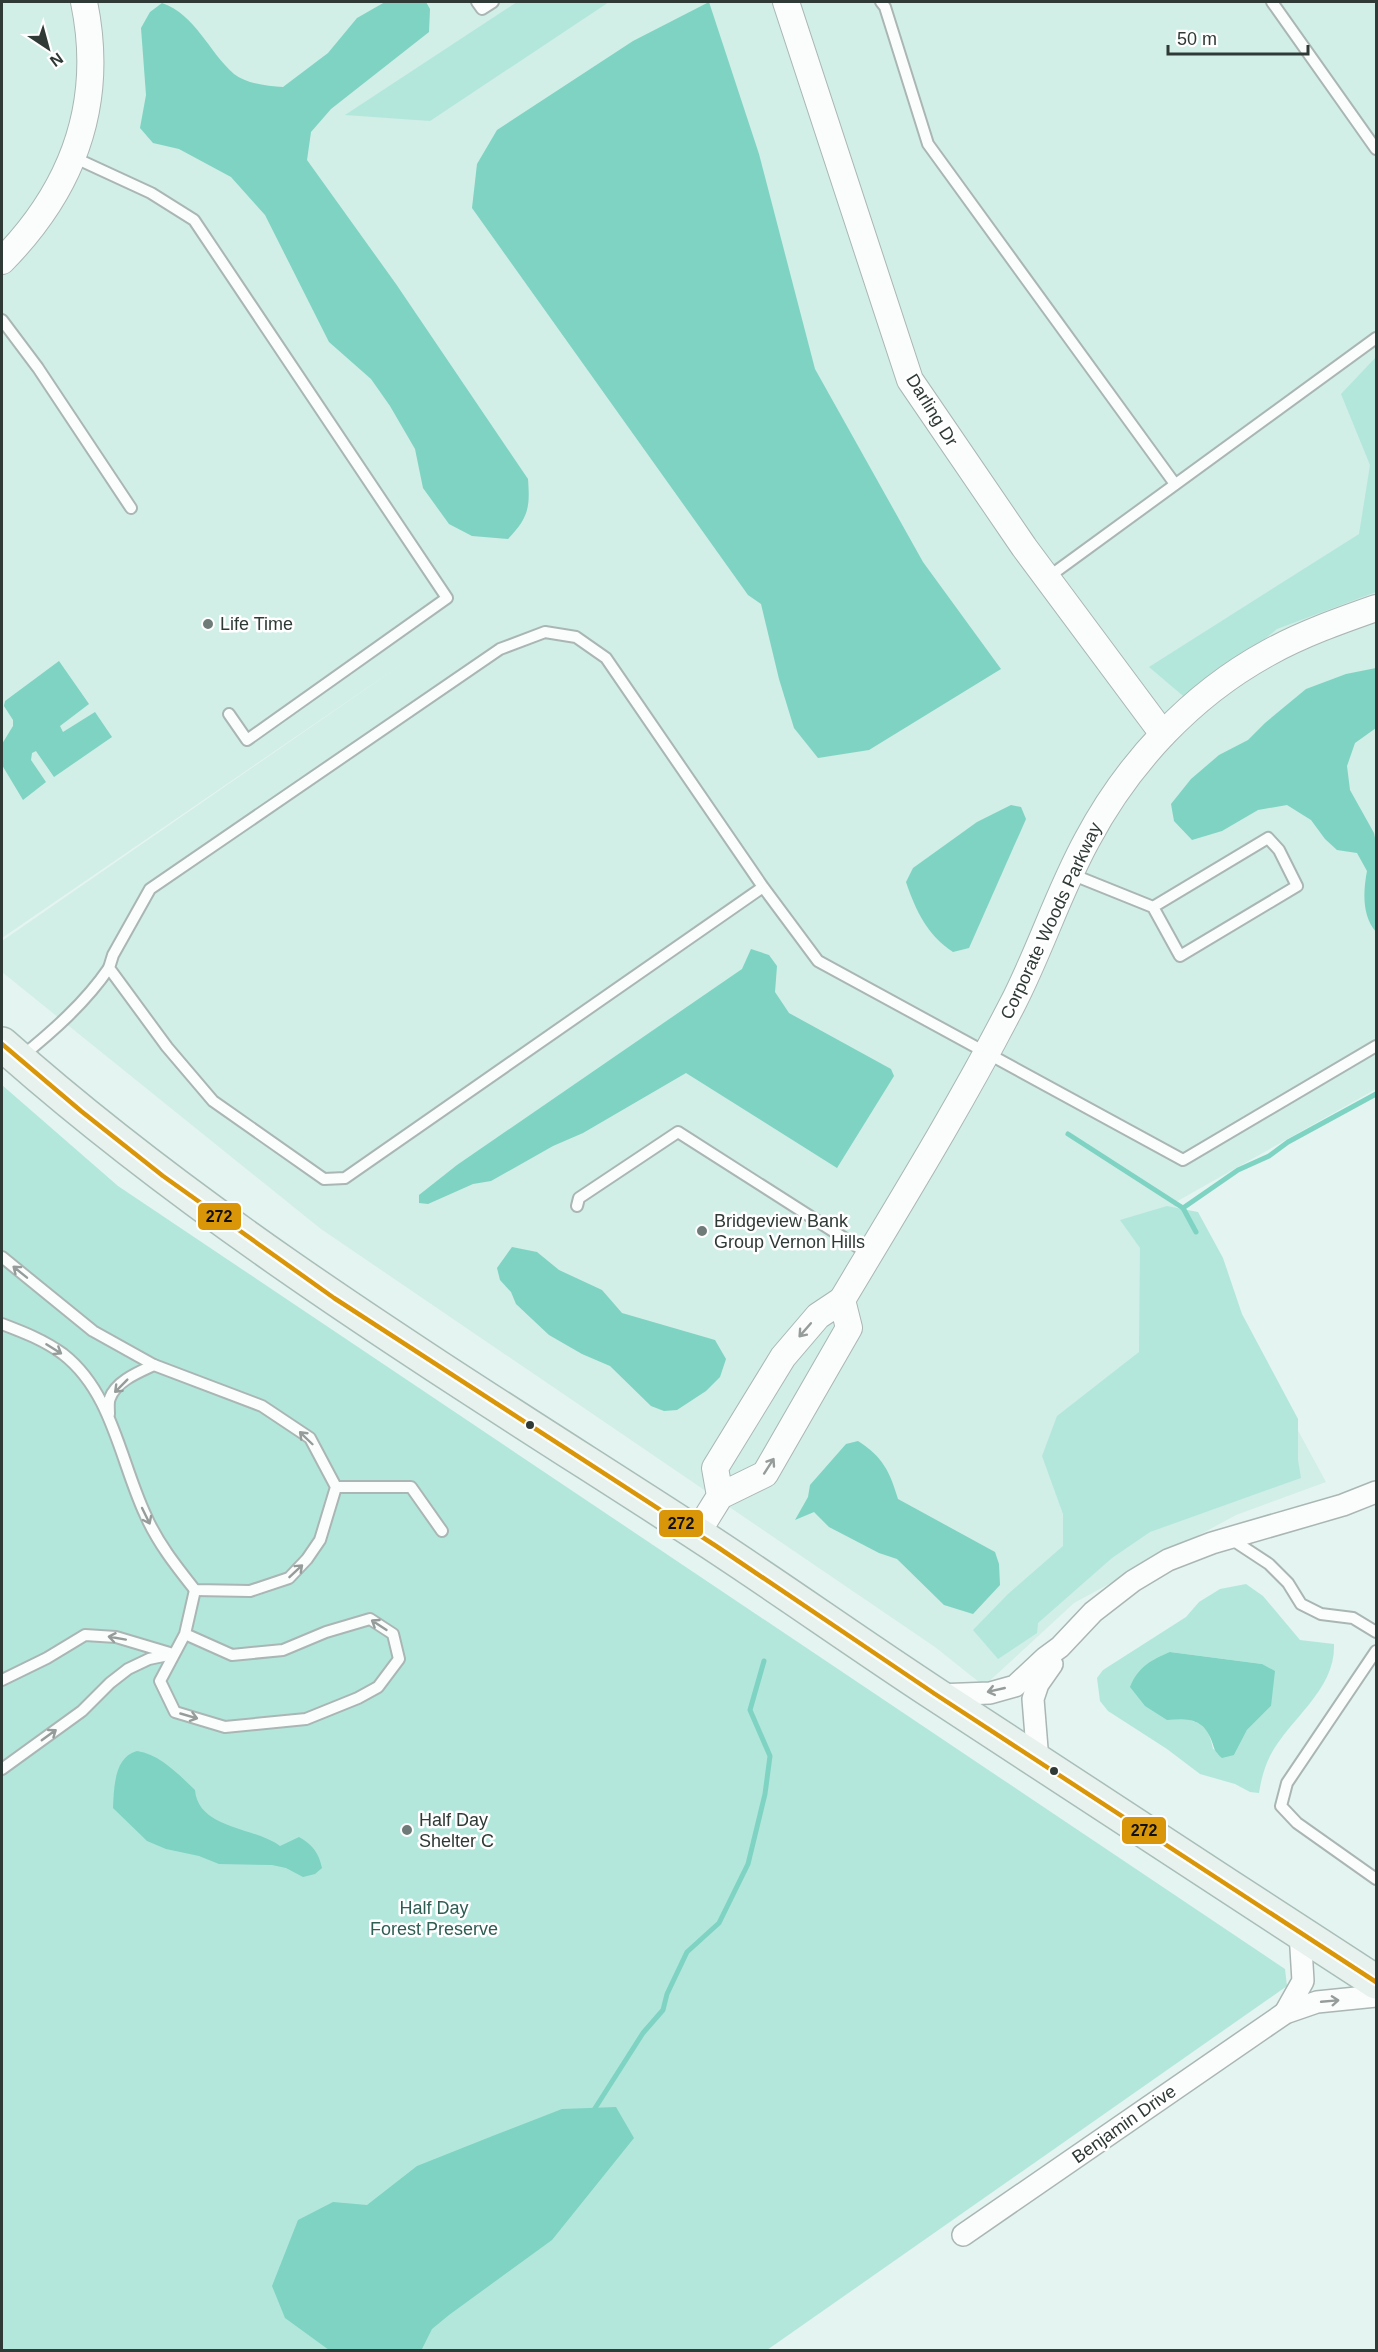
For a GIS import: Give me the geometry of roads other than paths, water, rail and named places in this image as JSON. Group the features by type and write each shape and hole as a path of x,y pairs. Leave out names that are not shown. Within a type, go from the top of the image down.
{"main road":[{"path":"10,1052 135,1154 229,1225 437,1365 697,1533 937,1695 1377,1982"}],"street":[{"path":"2,261 40,218 58,189 73,156 84,121 88,96 90,55 84,2"},
{"name":"Darling Dr","path":"786,2 910,380 1047,578 1163,734"},
{"name":"Corporate Woods Parkway","path":"720,1496 715,1468 783,1357 818,1316 842,1300 870,1254 987,1052 1043,940 1086,841 1105,808 1141,759 1163,734 1206,695 1268,652 1324,626 1377,608"},
{"path":"697,1533 720,1496 765,1474 849,1329 842,1300"},
{"path":"937,1695 990,1693 1015,1686 1060,1647 1093,1612 1133,1581 1168,1560 1229,1538 1343,1505 1377,1492"},
{"path":"1038,1761 1033,1699 1038,1684 1053,1663 1060,1647"},
{"name":"Benjamin Drive","path":"1285,2013 1303,1981 1300,1932"},
{"name":"Benjamin Drive","path":"963,2235 1285,2013 1317,2002 1377,1996"}],"lane":[{"path":"477,2 482,9 493,2"},
{"path":"881,2 885,7 928,144 1175,484"},
{"path":"1272,2 1377,149"},
{"path":"73,156 151,193 194,220 447,598 247,740 229,714"},
{"path":"2,320 38,368 131,508"},
{"path":"1047,578 1377,338"},
{"path":"10,1052 54,1030 97,987 150,889 500,649 545,632 576,637 606,658 763,887 818,961 1183,1160 1377,1046"},
{"path":"1071,874 1152,907 1180,956 1298,886 1278,850 1268,838 1152,907"},
{"path":"109,968 167,1047 213,1101 324,1179 345,1178 763,887"},
{"path":"577,1206 579,1198 678,1132 870,1254"},
{"path":"2,1257 93,1331 154,1365 262,1406 310,1438 336,1487 321,1540 308,1559 289,1578 250,1591 195,1590"},
{"path":"2,1324 36,1337 63,1354 86,1376 101,1398 145,1514 166,1553 195,1590"},
{"path":"109,1422 110,1398 128,1379 154,1365"},
{"path":"336,1487 411,1487 442,1531"},
{"path":"1229,1538 1269,1564 1288,1583 1301,1604 1322,1614 1353,1618 1377,1632"},
{"path":"185,1634 232,1655 283,1650 326,1632 370,1619 393,1634 399,1659 378,1687 358,1698 306,1719 225,1726 175,1712 160,1681 185,1634 195,1590"},
{"path":"2,1680 47,1658 85,1635 116,1637 173,1654"},
{"path":"1377,1651 1287,1783 1281,1806 1297,1823 1377,1879"},
{"path":"2,1769 82,1711 128,1669 149,1659 173,1654"}],"waterway":[{"path":"1183,1208 1238,1170 1269,1156 1288,1142 1376,1094"},
{"path":"1068,1134 1183,1208 1196,1232"},
{"path":"592,2113 643,2033 663,2010 667,1994 687,1952 719,1923 748,1864 765,1794 770,1756 750,1710 764,1661"}],"place":[{"name":"Life Time","path":"208,624"},
{"name":"Bridgeview Bank Group Vernon Hills","path":"702,1231"},
{"name":"Half Day Shelter C","path":"407,1830"}],"park label":[{"name":"Half Day Forest Preserve","path":"434,1918"}]}
